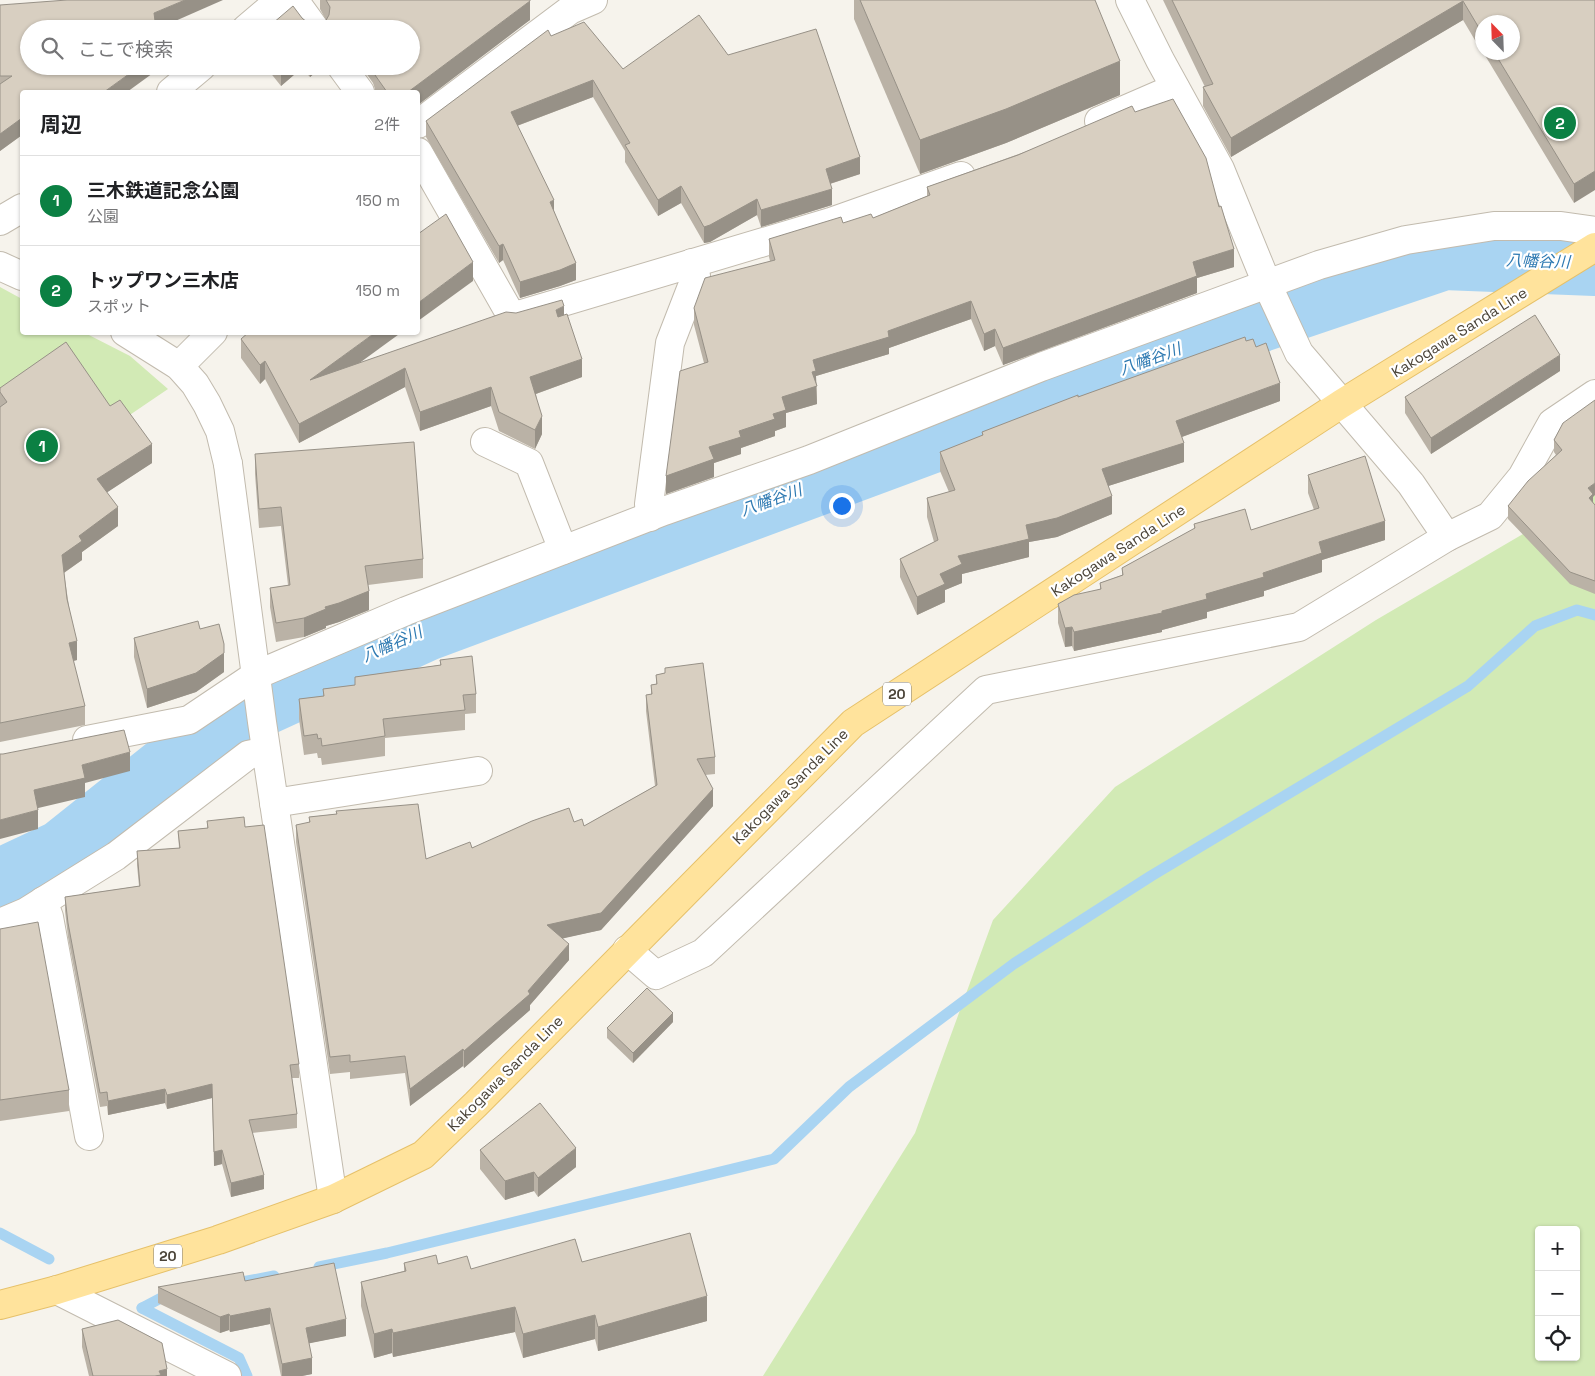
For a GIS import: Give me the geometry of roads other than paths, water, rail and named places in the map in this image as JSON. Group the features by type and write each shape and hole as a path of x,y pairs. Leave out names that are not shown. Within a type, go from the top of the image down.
{"main road":[{"name":"Kakogawa Sanda Line","path":"0,1305 57,1290 218,1240 333,1199 423,1155 476,1104 853,723 1341,404 1595,247"}],"street":[{"path":"257,20 280,0"},
{"path":"294,0 308,20"},
{"path":"420,122 570,10 593,0"},
{"path":"1130,0 1175,88 1220,169 1267,284 1299,353 1411,484 1447,536"},
{"path":"173,90 191,75"},
{"path":"348,75 359,90"},
{"path":"1076,131 1175,88"},
{"path":"420,156 512,317 831,222 985,167"},
{"path":"0,221 20,209"},
{"path":"66,745 189,720 256,675 406,611 650,516 809,460 1041,367 1319,265 1406,240 1494,226 1561,226 1595,232"},
{"path":"650,516 649,504 670,343 696,276 692,263"},
{"path":"0,266 20,275"},
{"path":"130,335 179,366 194,384 207,404 220,431 228,464 266,751 333,1199"},
{"path":"179,366 210,335"},
{"path":"627,950 656,975 703,953 986,690 1299,627 1447,536 1490,516 1522,478 1552,423 1595,394"},
{"path":"485,442 529,462 563,550"},
{"path":"0,923 26,912 116,856 248,755 266,751"},
{"path":"274,802 478,771"},
{"path":"43,901 49,917 89,1136"},
{"path":"57,1290 226,1376"}],"waterway":[{"name":"八幡谷川","path":"0,882 62,853 234,716 426,628 1217,334 1444,257 1595,263"},
{"path":"319,1267 387,1253 774,1159 849,1087 1015,963 1151,876 1468,686 1535,626 1577,610 1595,615"},
{"path":"0,1233 49,1259"},
{"path":"231,1284 274,1276"},
{"path":"142,1308 161,1298 173,1296"},
{"path":"142,1308 239,1358 247,1376"}],"place":[{"name":"トップワン三木店","path":"1560,123"},
{"name":"三木鉄道記念公園","path":"42,446"}]}
